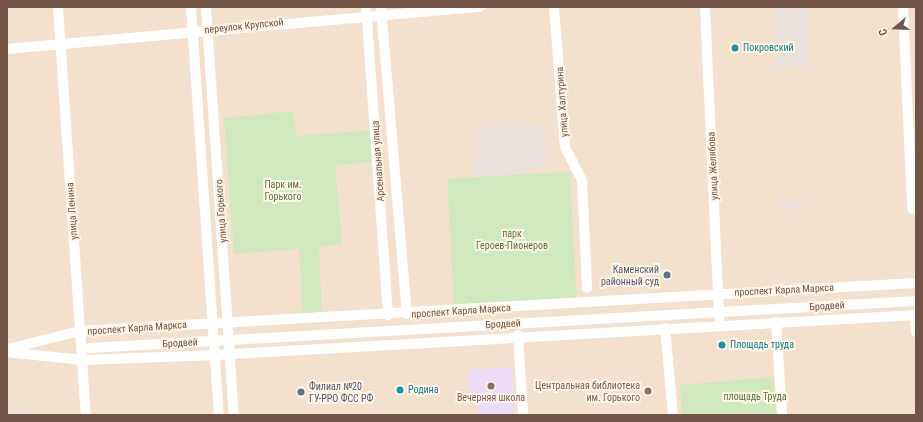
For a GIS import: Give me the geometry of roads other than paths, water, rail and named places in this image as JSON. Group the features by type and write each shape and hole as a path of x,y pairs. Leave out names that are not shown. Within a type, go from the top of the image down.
{"street":[{"name":"улица Ленина","path":"58,7 86,415"},
{"name":"улица Горького","path":"191,7 214,323 219,415"},
{"name":"улица Горького","path":"206,7 234,415"},
{"name":"переулок Крупской","path":"7,49 207,30 367,11 480,7"},
{"name":"улица Халтурина","path":"554,7 565,147 582,180 587,288"},
{"name":"улица Желябова","path":"705,7 719,325"},
{"path":"903,7 912,209"},
{"name":"Арсенальная улица","path":"381,10 407,314"},
{"name":"Арсенальная улица","path":"367,11 388,315"},
{"name":"проспект Карла Маркса","path":"7,349 80,332 228,322 407,314 916,283"},
{"name":"Бродвей","path":"90,348 916,301"},
{"path":"7,352 82,360 216,355 518,335 916,315 916,332"},
{"path":"776,322 782,415"},
{"path":"665,328 673,415"},
{"path":"518,335 523,415"}],"place":[{"name":"Покровский","path":"735,48"},
{"name":"Каменский районный суд","path":"667,275"},
{"name":"Площадь труда","path":"722,345"},
{"name":"Вечерняя школа","path":"491,386"},
{"name":"Родина","path":"400,390"},
{"name":"Центральная библиотека им. Горького","path":"648,391"},
{"name":"Филиал №20 ГУ-РРО ФСС РФ","path":"301,392"}],"park label":[{"name":"Парк им. Горького","path":"283,190"},
{"name":"парк Героев-Пионеров","path":"512,238"},
{"name":"площадь Труда","path":"755,397"}]}
